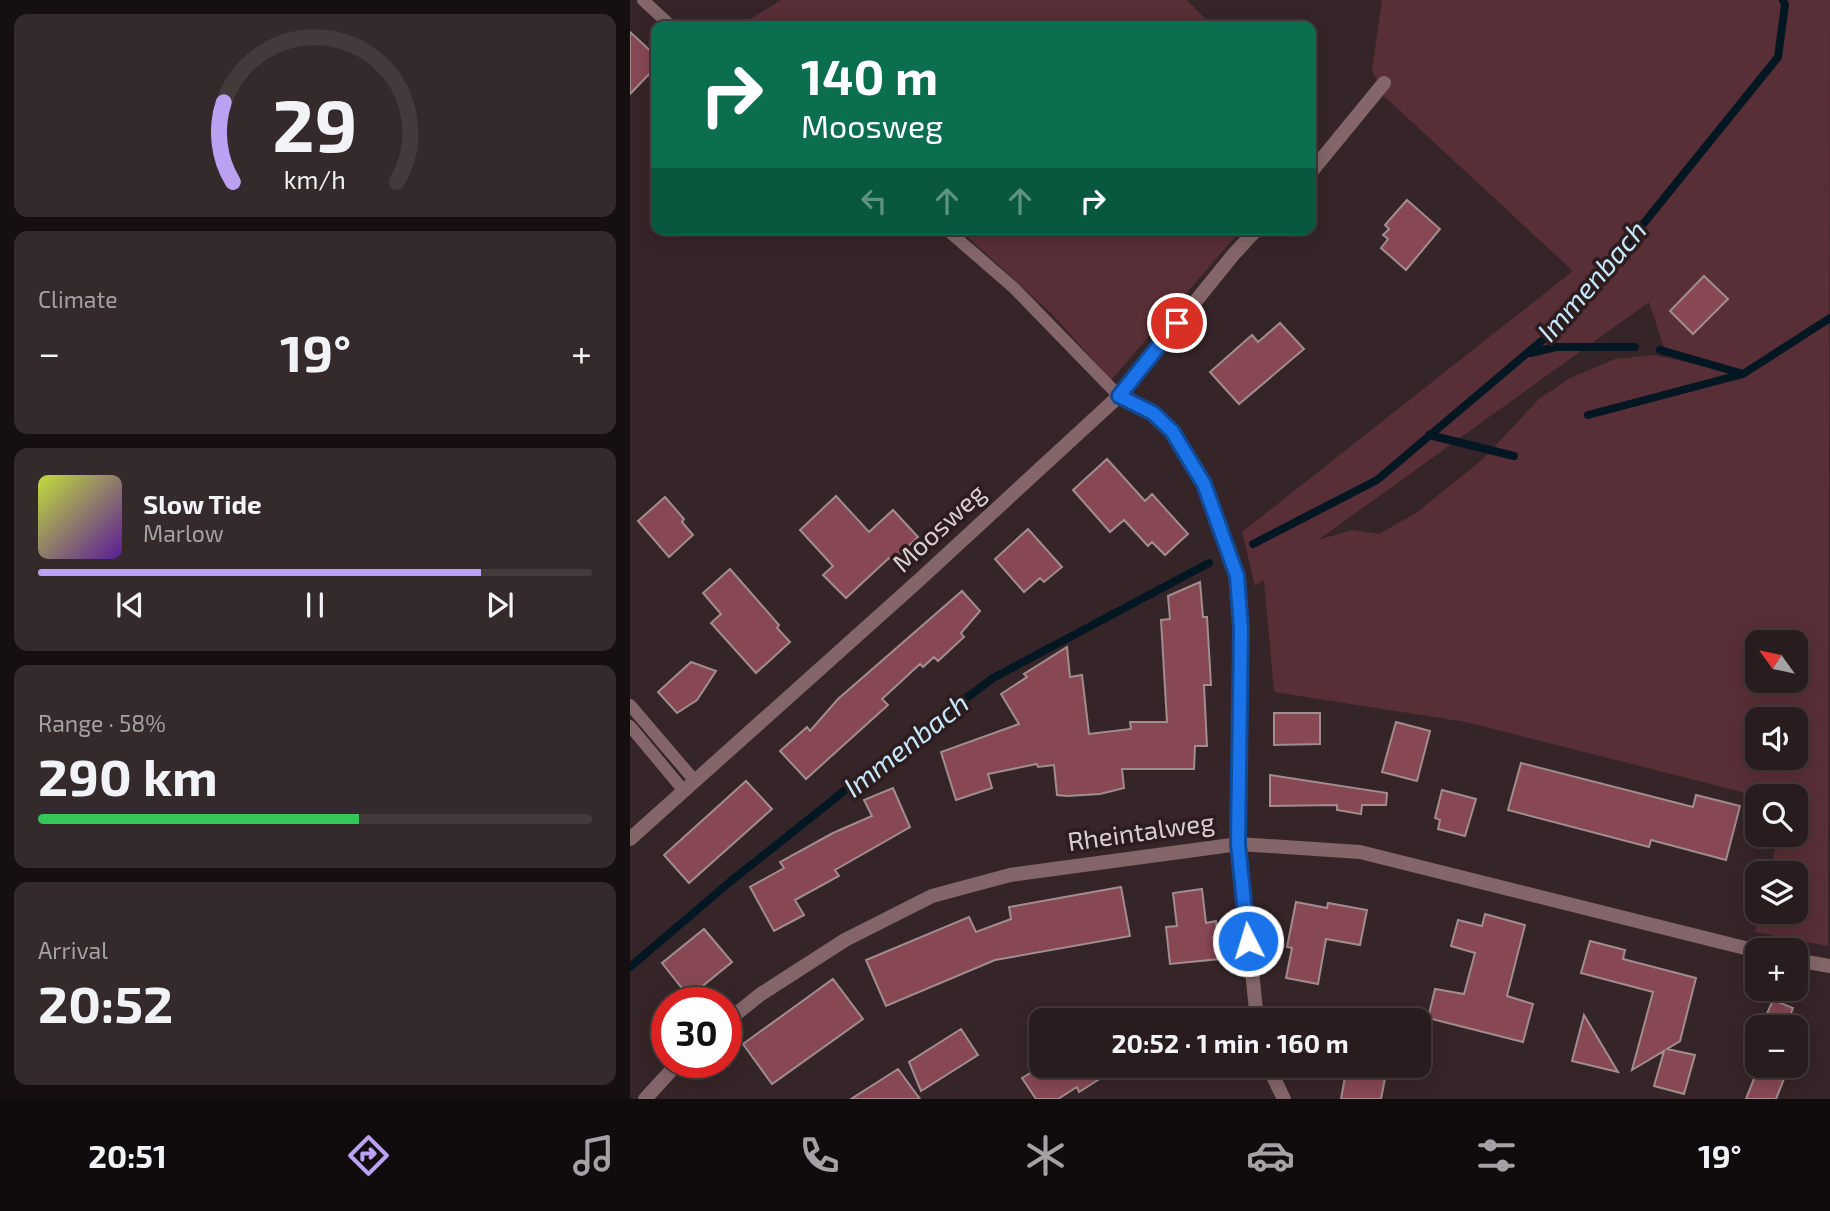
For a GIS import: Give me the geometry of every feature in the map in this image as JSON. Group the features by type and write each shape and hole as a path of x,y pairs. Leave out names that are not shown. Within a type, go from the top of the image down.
{"street":[{"path":"1316,166 1384,83"},
{"name":"Moosweg","path":"630,839 917,582 1119,396 1251,235"},
{"path":"1119,396 1153,413 1172,431 1204,484 1237,576 1241,629 1238,844 1255,1008"},
{"name":"Rheintalweg","path":"742,1009 845,940 932,896 1010,875 1238,844 1360,852 1745,948"},
{"path":"1808,962 1830,966"},
{"path":"645,1099 664,1078"},
{"path":"1274,1078 1284,1099"}],"lane":[{"path":"643,0 666,21"},
{"path":"953,235 1014,288 1119,396"},
{"path":"630,705 690,786"},
{"path":"630,726 690,786"}],"shaded area":[{"path":"781,0 1187,0 1207,21 747,21"},
{"path":"1382,0 1830,0 1828,946 1808,942 1808,938 1786,938 1755,932 1757,924 1808,924 1808,861 1772,861 1776,847 1808,847 1808,784 1745,784 1745,793 1466,722 1274,692 1264,580 1255,586 1242,532 1573,271 1384,96 1372,70","holes":["1649,302 1667,357 1743,372 1761,364 1743,374 1653,355 1615,359 1570,378 1539,399 1482,460 1416,513 1379,534 1352,530 1318,540"]},
{"path":"966,235 1237,235 1111,380 1052,314"}],"building":[{"path":"630,32 651,51 651,72 630,94"},
{"path":"1407,200 1440,229 1406,270 1381,248 1388,239 1383,235 1389,229 1385,225"},
{"path":"1704,276 1728,299 1693,334 1670,311"},
{"path":"1280,323 1304,349 1239,404 1210,372 1252,335 1258,342"},
{"path":"1107,459 1145,501 1152,494 1188,534 1165,555 1152,542 1148,546 1124,520 1110,532 1073,490"},
{"path":"836,496 869,532 893,510 918,537 892,562 889,558 846,598 823,575 833,566 800,530"},
{"path":"665,497 684,519 682,522 693,535 669,557 638,521"},
{"path":"1028,529 1062,567 1044,582 1040,578 1024,592 995,559"},
{"path":"730,569 779,625 777,628 790,642 756,673 711,623 721,614 703,593"},
{"path":"1200,582 1203,617 1207,617 1211,685 1204,685 1207,746 1195,746 1194,769 1122,769 1124,788 1100,794 1067,796 1057,795 1054,765 1038,767 1037,764 988,774 992,788 956,800 941,752 1019,724 1001,694 1027,677 1024,674 1067,647 1070,677 1082,675 1089,734 1131,729 1130,722 1167,722 1161,620 1170,619 1168,596"},
{"path":"962,591 980,611 961,633 964,637 938,661 934,657 923,667 920,664 882,699 888,705 806,779 780,751 807,727 810,731 838,699"},
{"path":"691,662 716,671 697,700 677,713 658,692"},
{"path":"1274,713 1320,713 1320,744 1274,745"},
{"path":"1396,722 1430,731 1417,781 1382,772"},
{"path":"1521,763 1693,807 1696,795 1740,806 1726,860 1651,840 1649,847 1508,810"},
{"path":"1270,775 1387,793 1386,805 1362,805 1361,814 1337,810 1337,805 1270,806"},
{"path":"746,781 772,809 689,883 664,855"},
{"path":"893,788 910,827 835,870 839,876 795,900 804,915 774,931 750,887 784,868 780,862 833,833 872,816 864,800"},
{"path":"1442,790 1476,799 1465,836 1438,829 1440,820 1435,818"},
{"path":"1121,887 1130,936 995,960 886,1006 866,960 969,917 976,932 1011,919 1009,907"},
{"path":"1202,889 1206,923 1216,921 1220,959 1170,964 1166,927 1177,926 1173,893"},
{"path":"1296,902 1327,908 1328,903 1367,910 1360,945 1326,939 1318,984 1286,978 1292,948 1287,947"},
{"path":"1485,914 1525,925 1507,996 1533,1004 1523,1042 1431,1019 1435,989 1464,994 1475,953 1451,946 1458,920 1482,926"},
{"path":"704,929 732,962 701,987 681,987 662,963"},
{"path":"1590,941 1625,950 1623,959 1696,978 1680,1041 1667,1049 1695,1055 1684,1094 1654,1086 1664,1051 1632,1070 1653,992 1581,973"},
{"path":"833,979 863,1019 772,1084 743,1044"},
{"path":"1773,1001 1793,1008 1790,1015 1766,1015"},
{"path":"1584,1015 1618,1072 1572,1061"},
{"path":"961,1029 978,1055 921,1091 909,1062"},
{"path":"898,1069 920,1099 851,1099 887,1076"},
{"path":"1029,1074 1029,1078 1101,1078 1079,1092 1077,1087 1058,1099 1036,1099 1022,1078"},
{"path":"1345,1078 1385,1078 1381,1099 1341,1099"},
{"path":"1754,1078 1784,1078 1776,1099 1746,1099"}],"waterway":[{"name":"Immenbach","path":"1253,544 1377,480 1564,322 1778,57 1785,5 1783,0"},
{"path":"1588,415 1743,374 1830,318"},
{"path":"1530,353 1556,347 1635,347"},
{"path":"1660,350 1740,373"},
{"path":"1429,435 1514,456"},
{"name":"Immenbach","path":"630,967 731,881 868,772 993,678 1209,563"}],"route":[{"path":"1177,323 1119,396 1153,413 1172,431 1204,484 1237,576 1241,629 1238,844 1248,941"}]}
